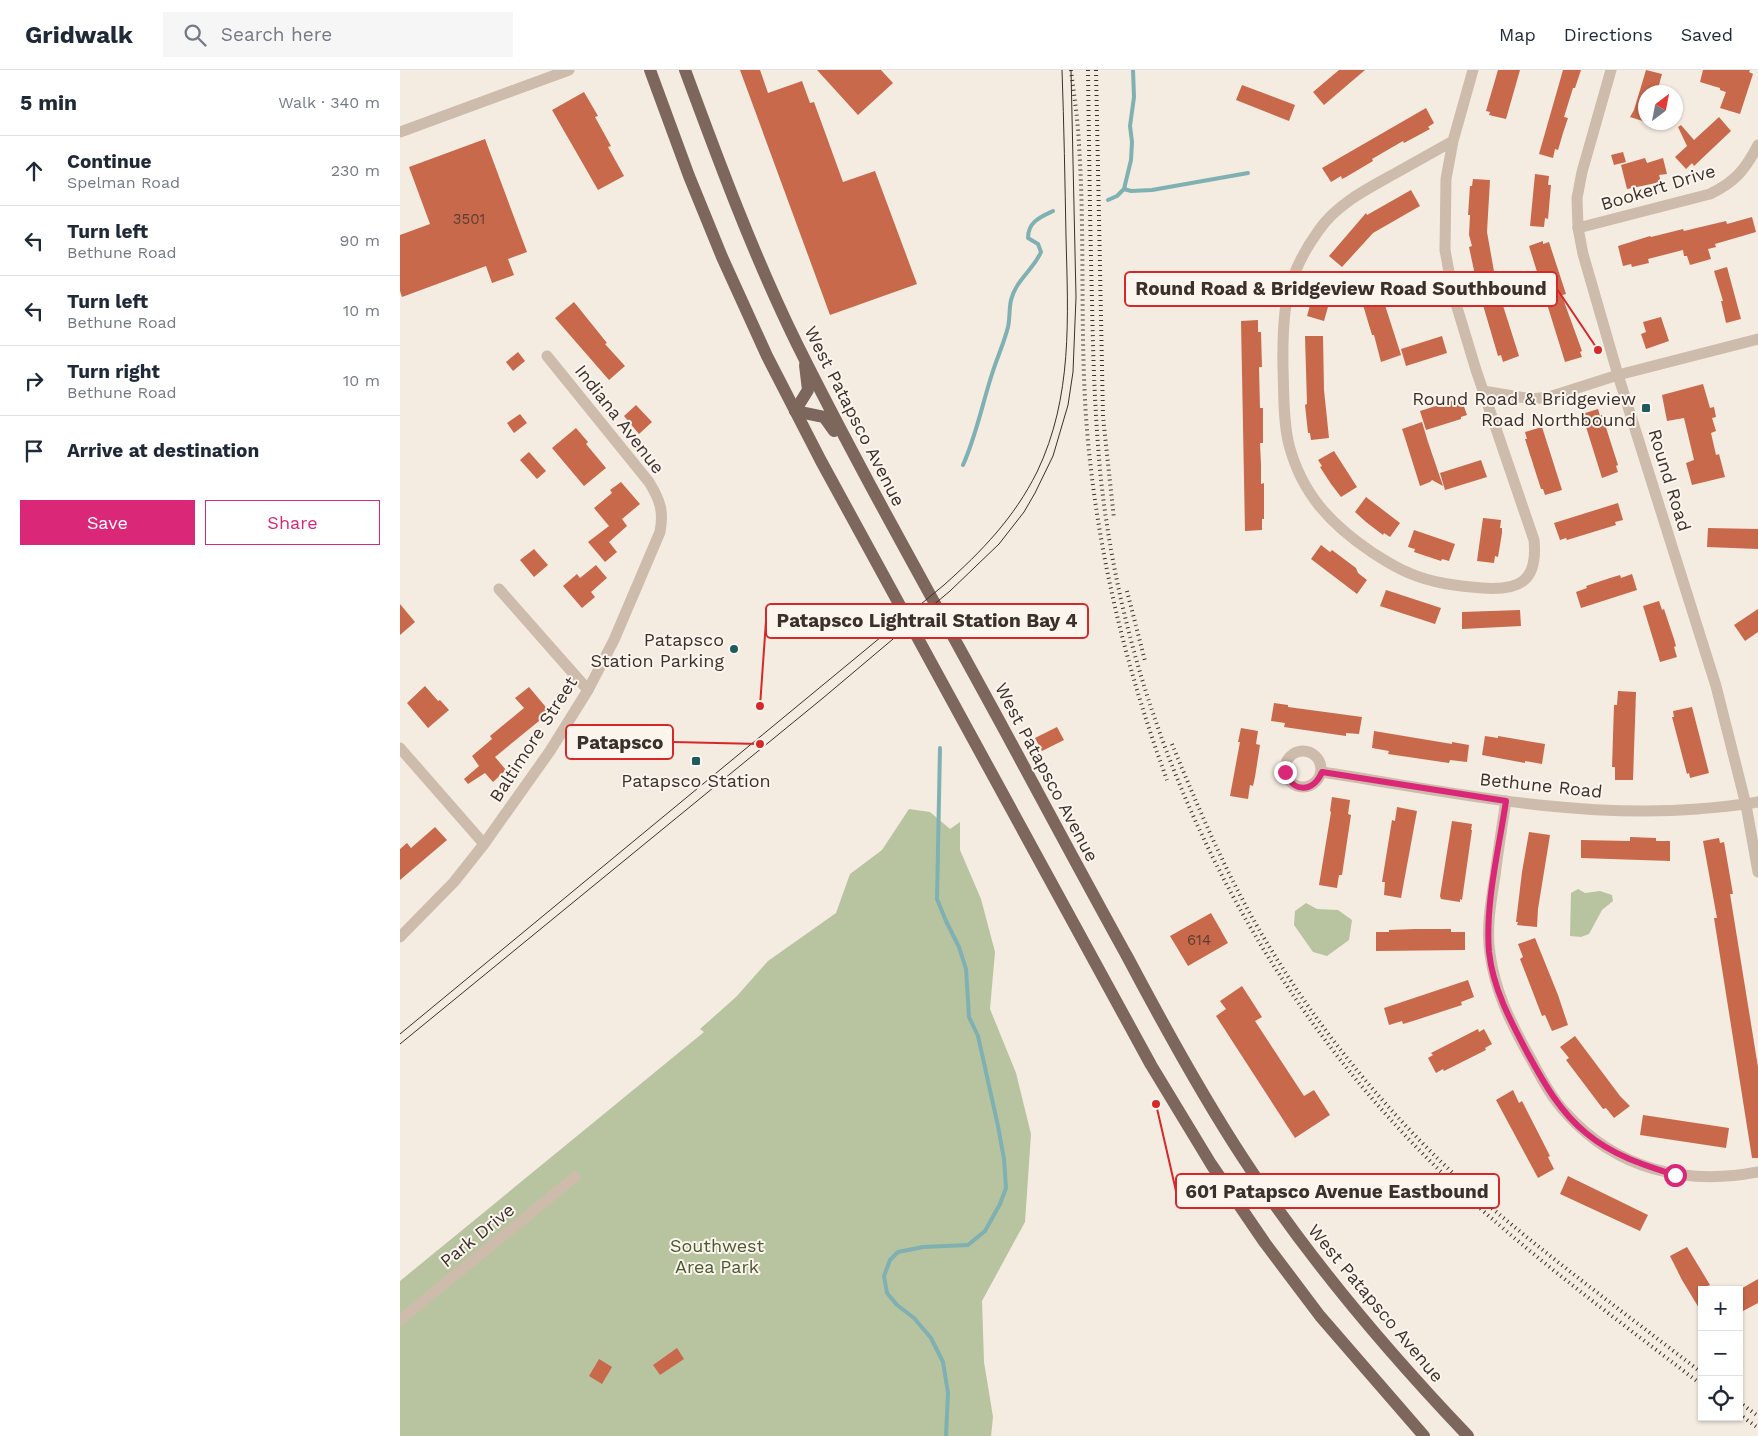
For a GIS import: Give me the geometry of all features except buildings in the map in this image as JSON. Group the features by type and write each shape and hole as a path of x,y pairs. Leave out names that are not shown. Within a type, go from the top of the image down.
{"main road":[{"path":"650,70 689,176 722,257 767,356 795,411 1151,1065 1211,1164 1265,1243 1320,1316 1424,1436"},
{"name":"West Patapsco Avenue","path":"685,70 752,246 804,357 882,508 1178,1050 1242,1158 1343,1296 1394,1356 1468,1436"},
{"path":"795,411 808,390 804,357"},
{"path":"795,411 826,418 870,498 882,508"}],"street":[{"path":"400,132 569,70"},
{"path":"1453,141 1360,193 1339,209 1320,228 1306,248 1293,275 1285,304 1282,330 1285,413 1289,445 1301,476 1314,500 1333,522 1362,545 1407,573 1432,582 1461,587 1511,586 1521,583 1527,578 1533,568 1535,555 1534,540 1483,391 1453,294 1445,250 1446,178 1453,141 1473,70"},
{"name":"Round Road","path":"1611,70 1582,172 1577,198 1578,228 1582,254 1752,803 1758,872"},
{"name":"Bookert Drive","path":"1578,228 1710,194 1726,186 1739,176 1750,161 1758,145"},
{"path":"1483,391 1532,399 1549,397 1618,375 1758,340"},
{"name":"Indiana Avenue","path":"547,356 649,482 660,507"},
{"name":"Baltimore Street","path":"400,937 454,882 484,844 550,751 588,690 614,640 660,532 662,518 660,507"},
{"path":"499,589 588,690"},
{"path":"400,748 484,844"},
{"name":"Bethune Road","path":"1322,772 1506,801 1571,809 1622,811 1676,810 1752,803"},
{"path":"1506,801 1489,921 1489,952 1494,980 1506,1014 1548,1090 1565,1112 1586,1133 1612,1151 1642,1165 1675,1175 1706,1178 1739,1176 1758,1172"},
{"name":"Park Drive","path":"400,1320 575,1177"}],"green space":[{"name":"Southwest Area Park","path":"909,809 930,812 950,829 960,822 960,850 981,899 995,952 990,1009 1016,1073 1031,1134 1025,1222 982,1301 984,1362 993,1417 991,1436 400,1436 400,1281 704,1032 700,1029 736,997 768,961 836,913 850,874 882,850"},
{"path":"1578,889 1585,893 1600,891 1612,895 1613,901 1602,910 1589,934 1581,937 1570,936 1571,893"},
{"path":"1306,903 1317,909 1338,910 1352,920 1349,940 1327,956 1313,952 1294,925 1295,911"}],"waterway":[{"path":"1108,200 1117,196 1124,189 1131,160 1132,142 1130,126 1134,97 1133,70"},
{"path":"1124,189 1131,191 1152,190 1248,173"},
{"path":"963,465 972,443 1009,324 1010,303 1013,293 1041,252 1038,244 1028,238 1030,228 1039,218 1053,211"},
{"path":"940,748 937,899 959,947 966,969 969,1017 978,1036 998,1126 1004,1159 1006,1188 1000,1204 985,1231 968,1245 923,1247 898,1252 890,1260 884,1276 887,1293 897,1305 914,1318 931,1338 943,1362 948,1393 946,1436"}],"tram line":[{"path":"400,1034 944,585 996,533 1018,504 1037,472 1049,444 1063,386 1066,356 1067,297 1062,70"},
{"path":"400,1044 823,698 950,591 999,544 1024,512 1053,456 1068,405 1073,372 1076,297 1071,70"}],"railway":[{"path":"1071,70 1078,126 1081,179 1084,383 1090,464 1096,510 1104,556 1125,647 1137,692 1167,780"},
{"path":"1088,70 1091,272 1096,407 1100,470 1114,567 1137,663 1168,756 1207,846 1254,933 1307,1016 1368,1093 1434,1165 1498,1224 1564,1279 1698,1382"},
{"path":"1096,70 1103,417 1114,519"},
{"path":"1127,591 1145,661"},
{"path":"1172,744 1221,857 1263,936 1318,1020 1381,1099 1450,1171 1487,1204 1566,1269 1698,1370"},
{"path":"1743,1405 1758,1416"},
{"path":"1743,1417 1758,1428"}],"place":[{"name":"Round Road & Bridgeview Road Southbound","path":"1598,350"},
{"name":"Round Road & Bridgeview Road Northbound","path":"1646,408"},
{"name":"Patapsco Station Parking","path":"734,649"},
{"name":"Patapsco Lightrail Station Bay 4","path":"760,706"},
{"name":"Patapsco","path":"760,744"},
{"name":"Patapsco Station","path":"696,761"},
{"name":"601 Patapsco Avenue Eastbound","path":"1156,1104"}],"route":[{"path":"1285,772 1288,780 1295,786 1304,788 1311,786 1318,780 1322,772 1506,801 1489,921 1489,952 1494,980 1506,1014 1548,1090 1565,1112 1586,1133 1612,1151 1642,1165 1675,1175"}]}
